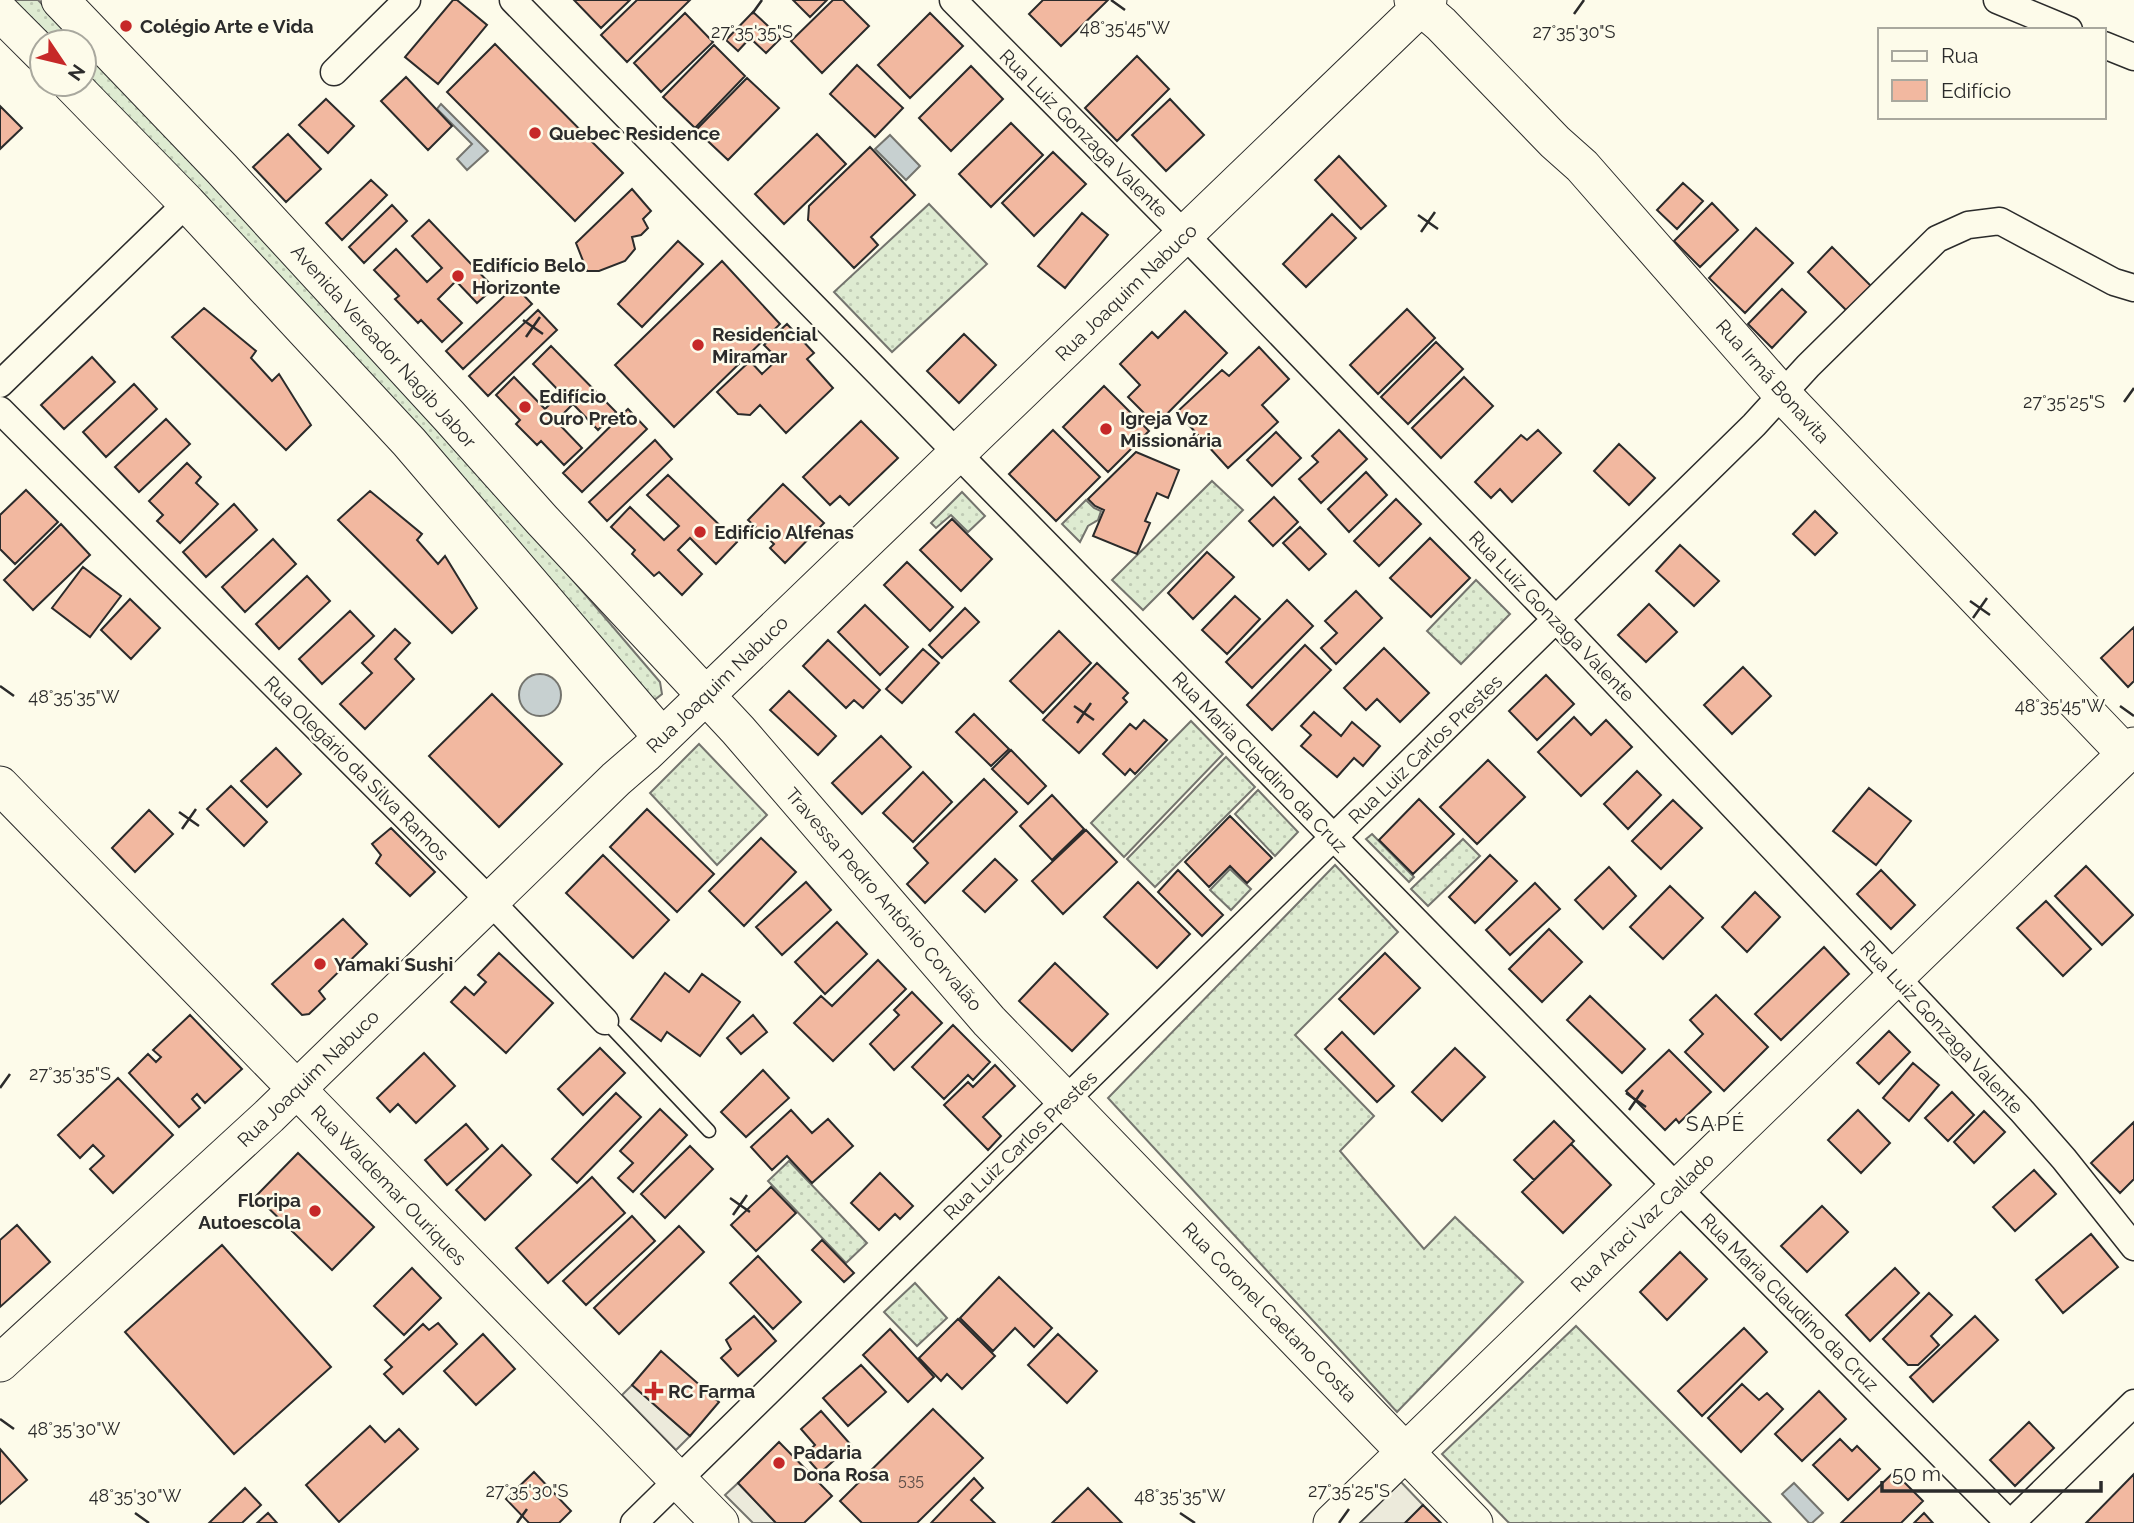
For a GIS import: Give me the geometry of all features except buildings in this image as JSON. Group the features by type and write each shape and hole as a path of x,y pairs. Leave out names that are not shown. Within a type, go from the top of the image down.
{"main road":[{"name":"Avenida Vereador Nagib Jabor","path":"60,0 222,169 705,695"},
{"name":"Rua Joaquim Nabuco","path":"0,1363 296,1090 1185,235 1420,2"},
{"name":"Rua Irmã Bonavita","path":"1420,2 1555,142 1582,166 1782,394 2131,754"},
{"path":"0,12 28,40"},
{"path":"85,98 187,203 409,442 662,737"},
{"path":"187,203 222,169"},
{"path":"507,555 542,520"},
{"name":"Travessa Pedro Antônio Corvalão","path":"705,695 747,740 989,1021 1066,1100"},
{"name":"Rua Araci Vaz Callado","path":"1332,1523 1896,977 2131,754"},
{"name":"Rua Waldemar Ouriques","path":"0,785 720,1523"},
{"name":"Rua Coronel Caetano Costa","path":"1066,1100 1474,1523"}],"street":[{"path":"334,72 407,0"},
{"name":"Rua Maria Claudino da Cruz","path":"513,0 2010,1523"},
{"name":"Rua Luiz Gonzaga Valente","path":"953,0 1185,235 1896,977 2064,1159 2134,1247"},
{"path":"1997,0 2064,28"},
{"path":"2106,46 2134,57"},
{"path":"0,384 187,203"},
{"name":"Rua Luiz Carlos Prestes","path":"634,1523 1754,425 1937,239 1968,225 2000,220 2124,285"},
{"path":"2124,285 2134,308"},
{"name":"Rua Olegário da Silva Ramos","path":"0,410 491,902 605,1021"},
{"path":"2010,1523 2134,1402"}],"lane":[{"name":"Rua Olegário da Silva Ramos","path":"605,1021 709,1130"}],"green space":[{"path":"2,0 38,0 65,28 29,28"},
{"path":"98,63 210,179 531,531 660,682 662,694 652,702 97,98"},
{"path":"929,204 987,264 892,352 834,292"},
{"path":"1212,481 1243,510 1143,610 1112,580"},
{"path":"962,492 985,516 968,532 951,515 936,528 931,523"},
{"path":"1086,500 1101,511 1098,520 1088,526 1080,542 1062,524"},
{"path":"1476,580 1510,614 1461,664 1427,631"},
{"path":"1191,721 1223,754 1124,857 1091,823"},
{"path":"699,744 767,815 717,865 650,793"},
{"path":"1226,757 1255,787 1155,887 1127,859"},
{"path":"1258,790 1298,832 1275,856 1235,814"},
{"path":"1372,834 1414,877 1409,882 1366,839"},
{"path":"1463,839 1480,856 1428,906 1411,889"},
{"path":"1335,865 1398,932 1295,1035 1374,1116 1340,1151 1424,1249 1455,1217 1523,1282 1397,1412 1108,1098"},
{"path":"1230,869 1251,889 1231,910 1210,890"},
{"path":"789,1161 867,1243 846,1263 768,1181"},
{"path":"915,1283 947,1318 917,1346 884,1312"},
{"path":"1576,1326 1771,1523 1509,1523 1442,1454"}],"shaded area":[{"path":"441,104 488,151 467,170 457,159 472,144 437,109"},
{"path":"890,135 920,166 906,180 875,149"},
{"path":"540,674 555,680 561,695 555,710 540,716 525,710 519,695 525,680"},
{"path":"632,1385 690,1436 676,1450 622,1395"},
{"path":"1401,1482 1423,1505 1405,1523 1360,1523"},
{"path":"738,1483 776,1523 753,1523 725,1495"},
{"path":"1794,1483 1823,1513 1812,1523 1782,1494"}],"place":[{"name":"Colégio Arte e Vida","path":"126,26"},
{"name":"Quebec Residence","path":"535,133"},
{"name":"Edifício Belo Horizonte","path":"458,276"},
{"name":"Residencial Miramar","path":"698,345"},
{"name":"Edifício Ouro Preto","path":"525,407"},
{"name":"Igreja Voz Missionária","path":"1106,429"},
{"name":"Edifício Alfenas","path":"700,532"},
{"name":"Yamaki Sushi","path":"320,964"},
{"name":"Floripa Autoescola","path":"315,1211"},
{"name":"RC Farma","path":"654,1391"},
{"name":"Padaria Dona Rosa","path":"779,1463"}],"district":[{"name":"SAPÉ","path":"1716,1123"}]}
